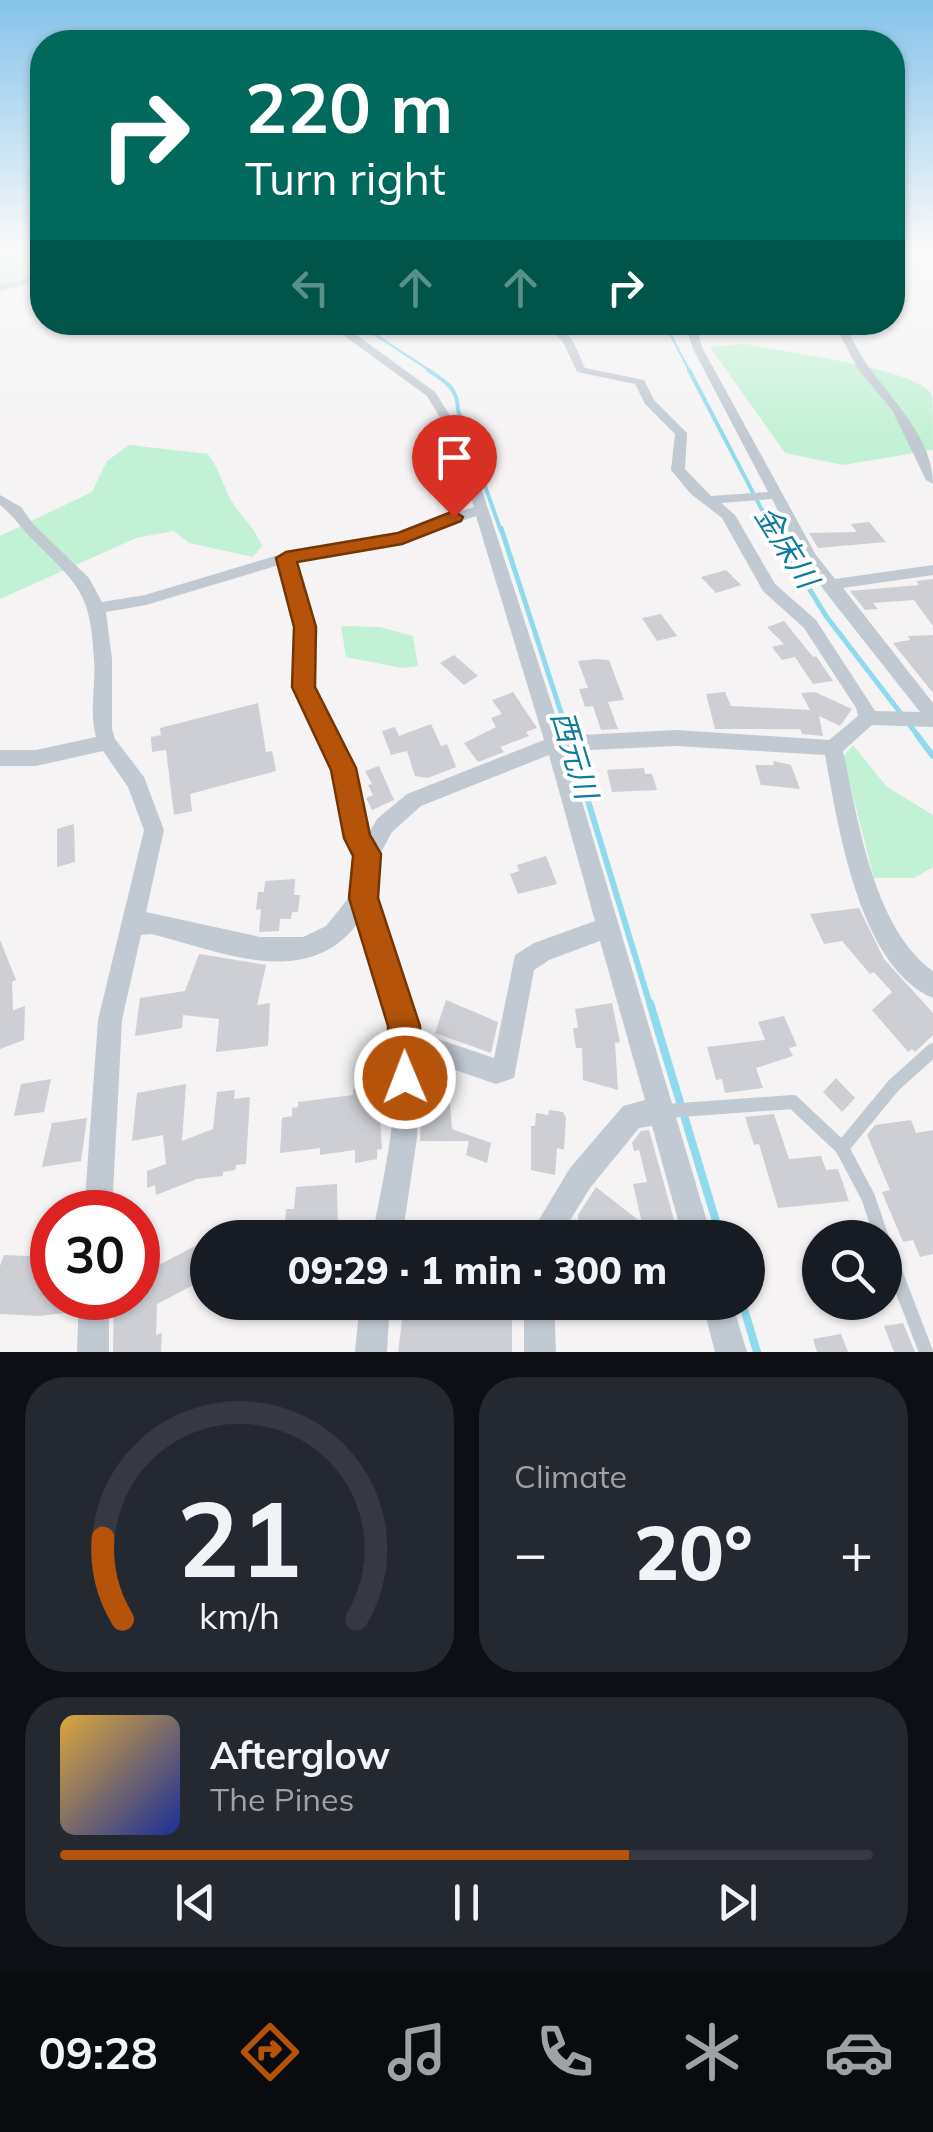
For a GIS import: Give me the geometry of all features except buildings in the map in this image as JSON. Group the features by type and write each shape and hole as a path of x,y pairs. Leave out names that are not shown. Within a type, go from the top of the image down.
{"street":[{"path":"350,335 431,394 460,441 555,744 693,1220"},
{"path":"562,335 582,370 640,382 650,402 681,433 678,470 696,491 728,515 769,586 810,624 874,718"},
{"path":"694,335 772,495 829,585 933,718"},
{"path":"845,335 864,369 898,409 927,456 933,480"},
{"path":"710,500 772,495"},
{"path":"0,500 16,510 28,528 84,582 96,608 107,742 138,783 154,830 110,1020 99,1190"},
{"path":"96,608 146,600 286,558 402,538 482,509"},
{"path":"286,558 305,627 304,687 326,740 343,768 358,838 367,854"},
{"path":"829,585 933,570"},
{"path":"390,1220 402,1151 406,1042 363,898 367,854 393,814 414,800 555,744 676,738 833,748 874,718 933,718"},
{"path":"0,758 36,758 107,742"},
{"path":"833,748 853,848 887,934 901,961 933,986"},
{"path":"134,924 166,926 280,952 304,949 339,930 363,898"},
{"path":"406,1042 496,1071 506,1069 523,963 542,951 608,927"},
{"path":"553,1220 580,1178 632,1115 663,1112"},
{"path":"93,1352 94,1320"},
{"path":"372,1352 374,1320"},
{"path":"539,1320 540,1352"},
{"path":"722,1320 731,1352"}],"lane":[{"path":"842,1148 894,1085 933,1050"},
{"path":"663,1112 794,1102 842,1148 876,1220"},
{"path":"902,1290 926,1352"}],"green space":[{"path":"745,344 876,369 922,385 932,395 933,450 843,465 785,453 710,347"},
{"path":"129,445 208,454 234,505 262,546 253,557 189,543 174,531 136,538 0,599 0,536 92,492 107,461"},
{"path":"341,626 380,627 413,636 418,666 402,668 346,657"},
{"path":"853,745 887,787 933,815 933,867 914,878 874,878 843,757"}],"waterway":[{"name":"西元川","path":"376,335 432,372"},
{"name":"金床川","path":"671,335 690,372"},
{"name":"西元川","path":"428,370 456,396 501,531"},
{"name":"金床川","path":"689,370 773,531"},
{"name":"西元川","path":"501,528 569,737"},
{"name":"金床川","path":"772,528 826,616 919,737"},
{"name":"西元川","path":"568,735 650,1005"},
{"name":"金床川","path":"917,735 933,756"},
{"name":"西元川","path":"650,1003 716,1220"},
{"name":"西元川","path":"747,1320 757,1352"}],"route":[{"path":"405,1078 404,1026 363,898 367,854 358,838 343,768 326,740 304,687 305,627 286,558 402,538 454,517"}]}
